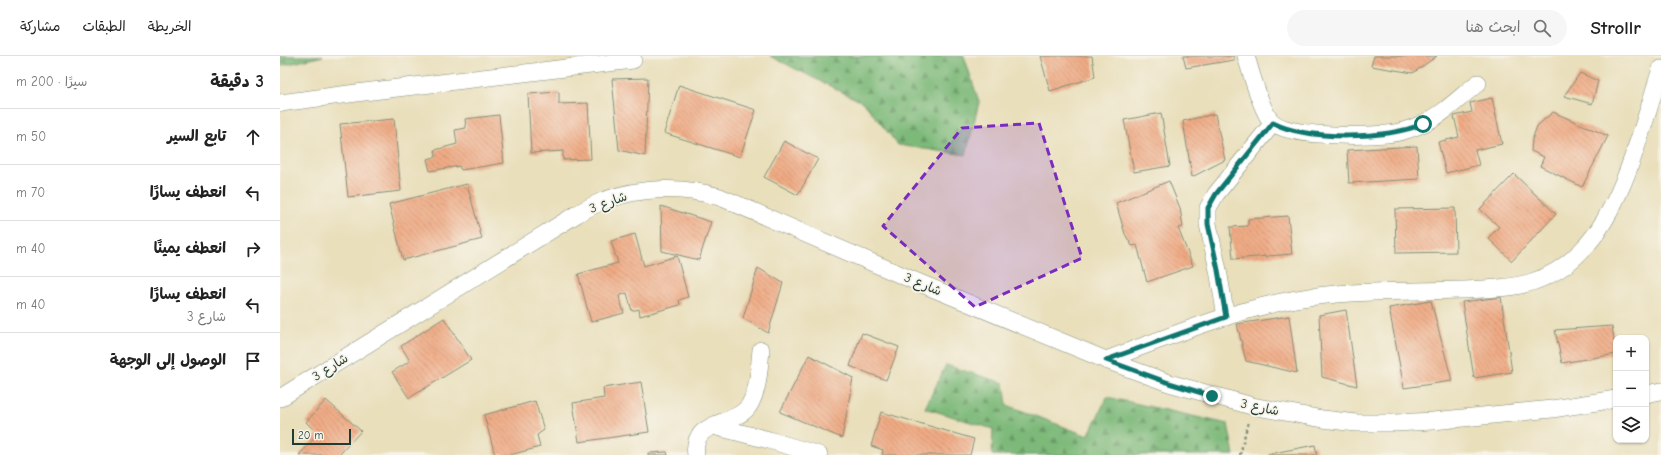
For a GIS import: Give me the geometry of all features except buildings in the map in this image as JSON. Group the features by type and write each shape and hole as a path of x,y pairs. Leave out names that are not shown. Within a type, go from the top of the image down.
{"street":[{"path":"1246,56 1266,114 1273,123 1292,130 1322,134 1388,134 1409,129 1436,116 1478,83"},
{"path":"280,103 633,60"},
{"path":"1106,360 1226,317 1294,300 1359,292 1418,292 1506,287 1532,282 1550,274 1582,250 1597,233 1611,210 1627,174 1661,69"},
{"path":"1226,317 1208,224 1208,208 1216,194 1273,123"},
{"name":"شارع 3","path":"280,398 577,214 604,201 622,195 651,190 689,190 720,197 915,281 1106,360 1169,383 1252,406 1324,419 1395,423 1434,421 1544,410 1613,399"},
{"path":"696,455 696,446 699,436 705,430 745,411 750,405 756,388 761,350"},
{"path":"1649,393 1661,391"},
{"path":"713,426 769,440 819,455"}],"path":[{"path":"1240,455 1252,406"}],"highlighted area":[{"path":"1039,123 1082,258 975,307 883,226 962,128"}],"green space":[{"path":"280,56 323,56 280,66"},
{"path":"770,56 964,56 979,102 966,155 898,145 864,103"},
{"path":"946,365 1004,383 1007,405 1088,436 1107,397 1228,424 1234,455 992,455 993,429 925,408"}],"route":[{"path":"1212,396 1169,383 1106,360 1226,317 1207,212 1211,201 1242,160 1252,150 1273,123 1292,130 1305,132 1357,135 1388,134 1423,124"}]}
